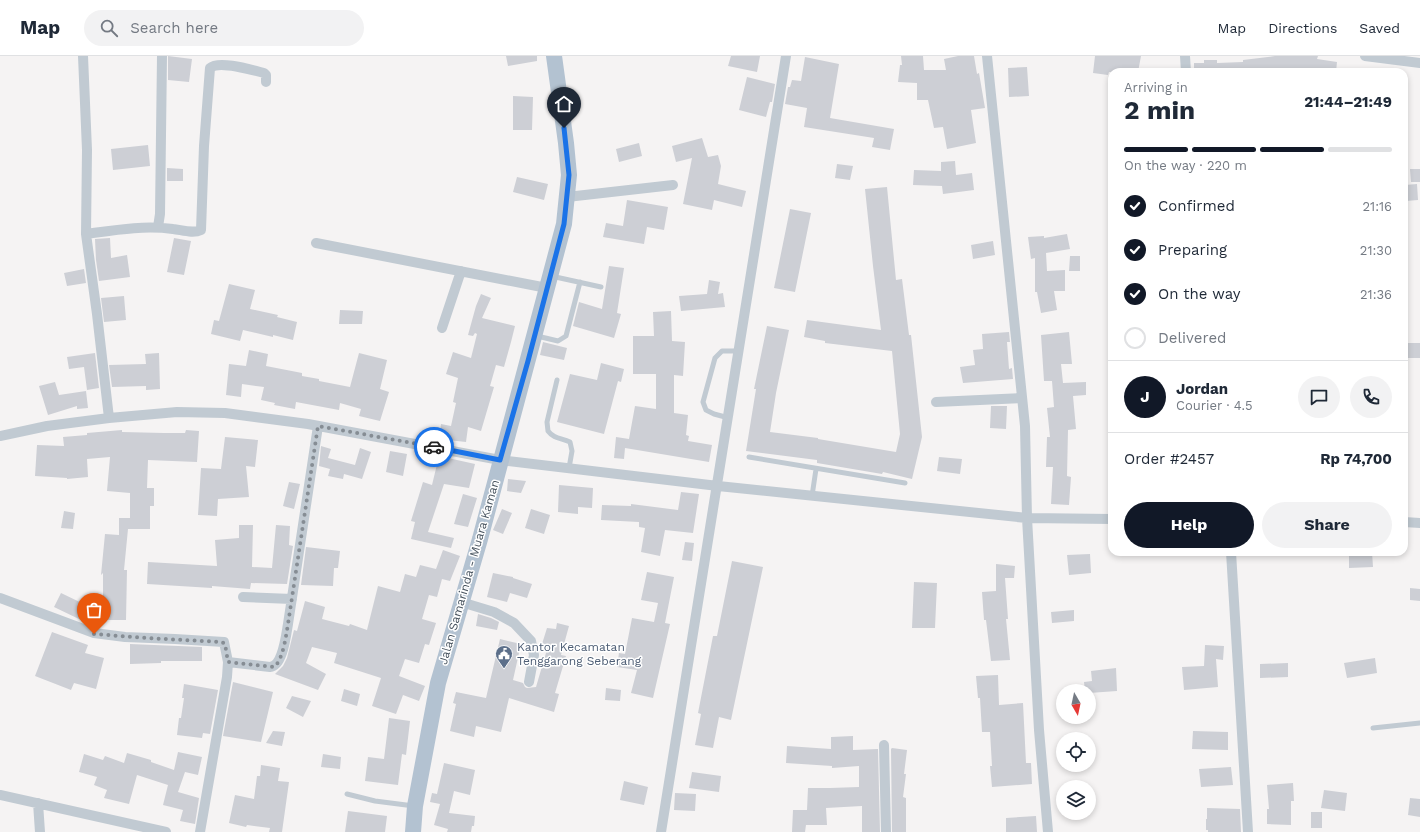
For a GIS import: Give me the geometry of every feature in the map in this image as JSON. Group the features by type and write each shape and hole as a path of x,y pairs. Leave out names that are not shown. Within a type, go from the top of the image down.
{"main road":[{"name":"Jalan Samarinda - Muara Kaman","path":"413,832 415,806 437,689 480,538 564,224 569,175 554,56"}],"street":[{"path":"83,56 87,150 86,234 109,418"},
{"path":"158,227 160,214 162,56"},
{"path":"661,832 718,486 786,56"},
{"path":"987,56 1022,398 1039,730 1048,832"},
{"path":"1185,56 1186,68"},
{"path":"1365,56 1420,63"},
{"path":"86,234 158,227 193,232 199,231 202,228 204,146 209,75 211,67 218,65 230,66 264,73 266,75 266,82"},
{"path":"567,197 673,185"},
{"path":"316,243 461,271 549,282"},
{"path":"442,328 461,271"},
{"path":"936,402 1022,398"},
{"path":"0,436 47,426 109,418 177,412 225,413 318,426 500,460 718,486 1028,518 1108,519"},
{"path":"228,662 270,668 276,666 282,651 292,599 318,426"},
{"path":"1408,522 1420,523"},
{"path":"1231,556 1248,832"},
{"path":"243,597 292,599"},
{"path":"0,598 94,634 222,642 225,644 228,662 225,692 200,832"},
{"path":"461,602 494,612 514,624 531,641 534,655 529,682"},
{"path":"884,745 886,832"},
{"path":"0,795 166,832"},
{"path":"38,804 40,832"}],"lane":[{"path":"549,282 580,282 601,287"},
{"path":"534,336 558,341 566,336 580,282"},
{"path":"728,418 706,410 703,402 715,358 722,351 739,351"},
{"path":"557,380 547,422 548,432 552,437 570,442 572,451 569,468"},
{"path":"748,457 905,483"},
{"path":"812,496 816,469"},
{"path":"1373,728 1420,723"},
{"path":"347,794 375,801 415,806"}],"building":[{"path":"168,56 192,59 189,82 168,80"},
{"path":"506,56 537,56 537,61 508,66"},
{"path":"731,56 760,56 757,72 728,66"},
{"path":"901,56 923,56 924,70 946,70 944,59 958,56 974,56 977,74 979,73 985,108 971,110 976,143 947,149 943,127 934,128 928,100 917,100 917,83 898,82 900,65 902,65"},
{"path":"1095,56 1141,56 1139,68 1108,68 1108,75 1093,73"},
{"path":"1275,56 1318,56 1317,59 1337,62 1336,68 1194,68 1194,63 1204,63 1204,60 1217,60 1217,63 1243,62 1243,60"},
{"path":"805,57 839,64 830,118 894,129 890,150 872,147 874,138 804,127 807,108 785,104 788,87 790,87 792,80 801,81"},
{"path":"1027,67 1029,96 1009,97 1008,68"},
{"path":"747,77 775,84 772,102 770,102 766,117 739,110"},
{"path":"513,96 533,97 532,130 513,130"},
{"path":"702,138 708,157 718,155 721,166 718,184 746,191 742,207 714,200 712,210 683,204 692,158 676,162 672,146"},
{"path":"639,143 642,156 619,162 616,149"},
{"path":"148,145 150,166 113,170 111,149"},
{"path":"955,161 956,175 972,173 974,190 943,194 942,186 913,185 914,170 941,171 941,162"},
{"path":"837,164 853,166 850,180 835,178"},
{"path":"167,168 183,169 183,181 167,181"},
{"path":"1410,169 1420,169 1420,182 1411,182"},
{"path":"517,177 548,184 544,200 513,192"},
{"path":"1417,184 1418,200 1408,201 1408,185"},
{"path":"887,187 896,280 902,279 909,335 911,335 922,437 912,479 883,472 882,474 817,463 817,460 746,451 756,389 754,389 767,326 789,330 776,393 770,432 818,438 896,452 900,434 892,351 825,343 825,341 804,337 807,320 881,330 865,189"},
{"path":"627,200 668,207 664,230 647,227 644,244 603,237 606,223 623,226"},
{"path":"790,209 811,213 795,292 774,288"},
{"path":"1067,234 1070,249 1046,253 1047,271 1065,270 1065,291 1054,291 1057,310 1041,313 1037,292 1035,292 1035,258 1031,259 1028,237 1044,236 1044,238"},
{"path":"110,238 111,258 127,255 130,277 99,281 95,239"},
{"path":"174,238 191,241 184,275 167,272"},
{"path":"993,241 995,255 973,259 971,245"},
{"path":"1070,256 1080,256 1080,271 1069,271"},
{"path":"609,266 624,268 617,313 621,314 614,338 573,326 579,302 602,309"},
{"path":"84,269 86,283 67,286 64,273"},
{"path":"709,280 720,282 718,294 723,293 725,307 681,311 679,296 707,294"},
{"path":"229,284 255,290 250,309 278,315 277,317 297,322 293,340 243,330 240,341 211,334 214,320 219,321"},
{"path":"481,294 491,298 482,318 515,326 504,367 496,365 490,386 494,387 481,431 468,427 466,442 439,439 441,424 451,426 456,403 453,402 458,378 446,374 453,352 471,358 477,334 475,333 473,336 468,335"},
{"path":"124,296 126,320 104,322 101,298"},
{"path":"340,310 363,311 362,324 339,324"},
{"path":"671,311 672,341 685,342 683,376 674,375 674,413 688,415 686,435 689,436 688,441 712,445 709,462 625,448 624,459 614,458 616,437 629,439 635,406 656,409 656,374 633,374 633,336 654,336 653,312"},
{"path":"1009,332 1010,342 1007,342 1009,369 1012,368 1013,379 963,383 960,367 975,365 973,350 983,349 982,334"},
{"path":"1069,332 1072,364 1061,364 1063,383 1086,382 1086,395 1073,396 1076,429 1068,430 1067,476 1071,477 1069,505 1051,504 1053,467 1046,467 1047,437 1050,437 1047,408 1054,407 1052,381 1044,381 1041,335"},
{"path":"543,342 567,348 564,360 540,355"},
{"path":"1408,343 1420,343 1420,358 1408,358"},
{"path":"249,350 268,354 266,366 302,373 302,376 319,379 319,381 350,387 359,353 387,360 380,389 389,392 380,421 359,416 361,409 340,403 339,410 296,402 295,409 274,405 275,403 261,400 264,387 242,384 241,397 226,395 229,364 246,366"},
{"path":"95,353 99,388 87,390 84,367 69,369 67,357"},
{"path":"159,353 160,389 146,390 146,386 112,387 109,365 146,364 145,354"},
{"path":"601,363 624,369 621,382 618,381 604,434 557,422 570,374 597,380"},
{"path":"55,382 59,395 86,391 88,408 77,409 77,406 48,415 39,386"},
{"path":"991,406 1007,406 1006,429 990,428"},
{"path":"122,430 122,432 164,433 185,433 186,430 199,431 197,462 148,460 147,488 154,488 154,506 150,506 150,529 128,529 124,570 127,570 126,620 103,620 103,573 101,575 105,534 119,535 119,518 130,518 130,493 107,491 110,457 87,459 88,477 67,479 35,476 37,445 64,446 63,437"},
{"path":"225,437 258,440 255,467 246,466 249,497 218,499 217,516 198,515 201,468 221,469"},
{"path":"321,446 331,449 328,458 355,465 360,448 371,452 362,479 344,474 343,479 328,476 330,469 319,466"},
{"path":"390,451 407,454 403,476 386,472"},
{"path":"439,456 475,464 469,488 444,484 428,532 454,538 451,548 411,539 415,522 411,521 423,482 432,485"},
{"path":"939,457 962,459 960,474 937,471"},
{"path":"508,479 526,481 521,493 507,491"},
{"path":"289,482 300,484 294,509 283,506"},
{"path":"559,485 593,488 592,508 578,507 578,514 558,512"},
{"path":"681,492 699,494 693,533 665,530 660,556 641,552 645,528 639,527 639,522 601,520 602,505 631,506 631,504 678,510"},
{"path":"463,494 477,498 468,527 454,524"},
{"path":"502,509 512,513 503,534 493,530"},
{"path":"531,509 550,515 544,534 525,528"},
{"path":"64,511 75,513 73,529 61,528"},
{"path":"239,525 253,525 252,567 272,568 276,525 290,526 289,545 293,546 287,584 251,583 250,589 147,584 148,562 217,566 215,540 239,538"},
{"path":"685,542 694,543 692,561 682,560"},
{"path":"306,547 340,551 338,568 334,568 333,586 301,585"},
{"path":"443,550 460,556 450,581 442,579 437,597 429,595 422,619 436,623 429,645 425,644 419,663 405,659 399,676 425,686 419,701 403,695 396,714 372,706 381,678 334,663 337,653 312,647 306,663 326,674 318,690 275,674 283,666 287,658 294,630 297,631 305,601 325,607 322,619 349,626 350,624 367,630 378,586 400,592 405,574 416,577 420,565 436,569"},
{"path":"1090,554 1091,573 1069,575 1067,555"},
{"path":"1349,556 1372,556 1373,567 1349,568"},
{"path":"732,561 763,567 731,720 719,717 713,748 695,745 701,714 698,713 713,636 717,636"},
{"path":"996,564 1015,566 1014,578 1005,578 1008,619 1006,619 1010,660 991,661 986,620 984,620 982,592 996,591"},
{"path":"647,572 674,577 665,623 670,624 653,698 631,693 637,670 617,667 619,653 625,654 632,618 654,622 658,603 641,600"},
{"path":"493,573 513,577 532,584 527,598 510,593 507,602 487,597"},
{"path":"914,582 937,583 935,628 912,628"},
{"path":"1410,588 1420,589 1420,601 1410,600"},
{"path":"61,593 88,606 81,620 54,607"},
{"path":"1074,610 1074,621 1052,623 1051,612"},
{"path":"478,614 499,622 497,630 476,626"},
{"path":"557,623 569,626 561,655 566,656 555,693 559,694 554,712 509,698 501,732 476,726 474,737 450,731 456,704 453,703 456,692 486,698 500,639 521,644 513,680 523,683 527,688 536,687 548,646 542,644 547,628 556,629"},
{"path":"52,632 88,645 85,653 104,658 96,689 74,683 71,690 35,676"},
{"path":"130,644 202,647 202,661 161,661 161,663 130,664"},
{"path":"1205,645 1224,646 1223,660 1216,659 1218,687 1184,690 1182,667 1204,666"},
{"path":"1375,658 1377,673 1347,678 1344,663"},
{"path":"1288,663 1288,677 1260,678 1260,664"},
{"path":"1116,668 1117,691 1096,692 1096,684 1084,684 1084,682 1092,681 1091,671"},
{"path":"998,675 999,705 1023,703 1026,763 1031,763 1032,784 992,787 990,766 992,766 990,732 982,732 980,698 978,698 976,676"},
{"path":"233,682 273,692 261,742 223,736"},
{"path":"184,684 218,690 210,734 203,733 202,738 177,735 184,698 182,698"},
{"path":"606,688 621,690 620,701 605,700"},
{"path":"344,689 360,694 357,706 341,701"},
{"path":"292,696 311,701 303,717 286,708"},
{"path":"389,718 410,721 406,755 402,754 398,785 365,781 368,757 384,759"},
{"path":"273,731 285,732 282,746 266,743"},
{"path":"1193,731 1228,732 1228,750 1192,749"},
{"path":"853,736 853,750 878,749 880,832 862,832 862,806 826,808 827,825 806,825 805,832 792,832 793,810 807,810 808,788 859,787 859,766 832,768 832,766 786,763 787,746 831,749 831,737"},
{"path":"892,748 907,750 903,797 906,798 906,832 892,832"},
{"path":"178,752 202,757 198,775 185,772 178,792 199,798 195,824 180,821 183,810 163,805 168,785 137,775 129,804 104,798 107,790 94,785 97,777 79,772 84,754 103,760 105,756 124,763 127,753 151,760 151,762 174,770"},
{"path":"323,754 341,757 340,769 321,767"},
{"path":"444,763 475,770 470,795 454,791 449,813 475,816 474,826 472,826 471,832 447,832 448,829 434,825 440,804 430,802 432,793 437,794"},
{"path":"261,765 280,768 278,781 289,782 282,832 269,832 270,828 247,825 246,827 229,823 235,795 254,799 257,776 260,776"},
{"path":"1231,767 1233,785 1201,787 1199,769"},
{"path":"692,772 721,776 719,792 689,788"},
{"path":"624,781 648,787 644,805 620,800"},
{"path":"1293,783 1294,801 1291,801 1291,825 1267,824 1267,809 1269,809 1267,785"},
{"path":"1324,790 1347,793 1345,811 1321,808"},
{"path":"675,793 696,794 695,811 674,810"},
{"path":"1410,798 1420,799 1420,817 1408,815"},
{"path":"1207,808 1240,809 1241,832 1208,832 1208,830 1206,830"},
{"path":"348,811 387,816 385,832 345,832"},
{"path":"1311,812 1322,812 1322,828 1311,828"},
{"path":"1036,816 1037,832 1006,832 1006,818"}],"way so far":[{"path":"94,634 224,642 228,662 270,668 276,666 282,651 288,624 318,426 434,447"}],"place":[{"name":"Kantor Kecamatan Tenggarong Seberang","path":"504,669"}],"route":[{"path":"434,447 500,460 564,224 569,175 564,128"}]}
